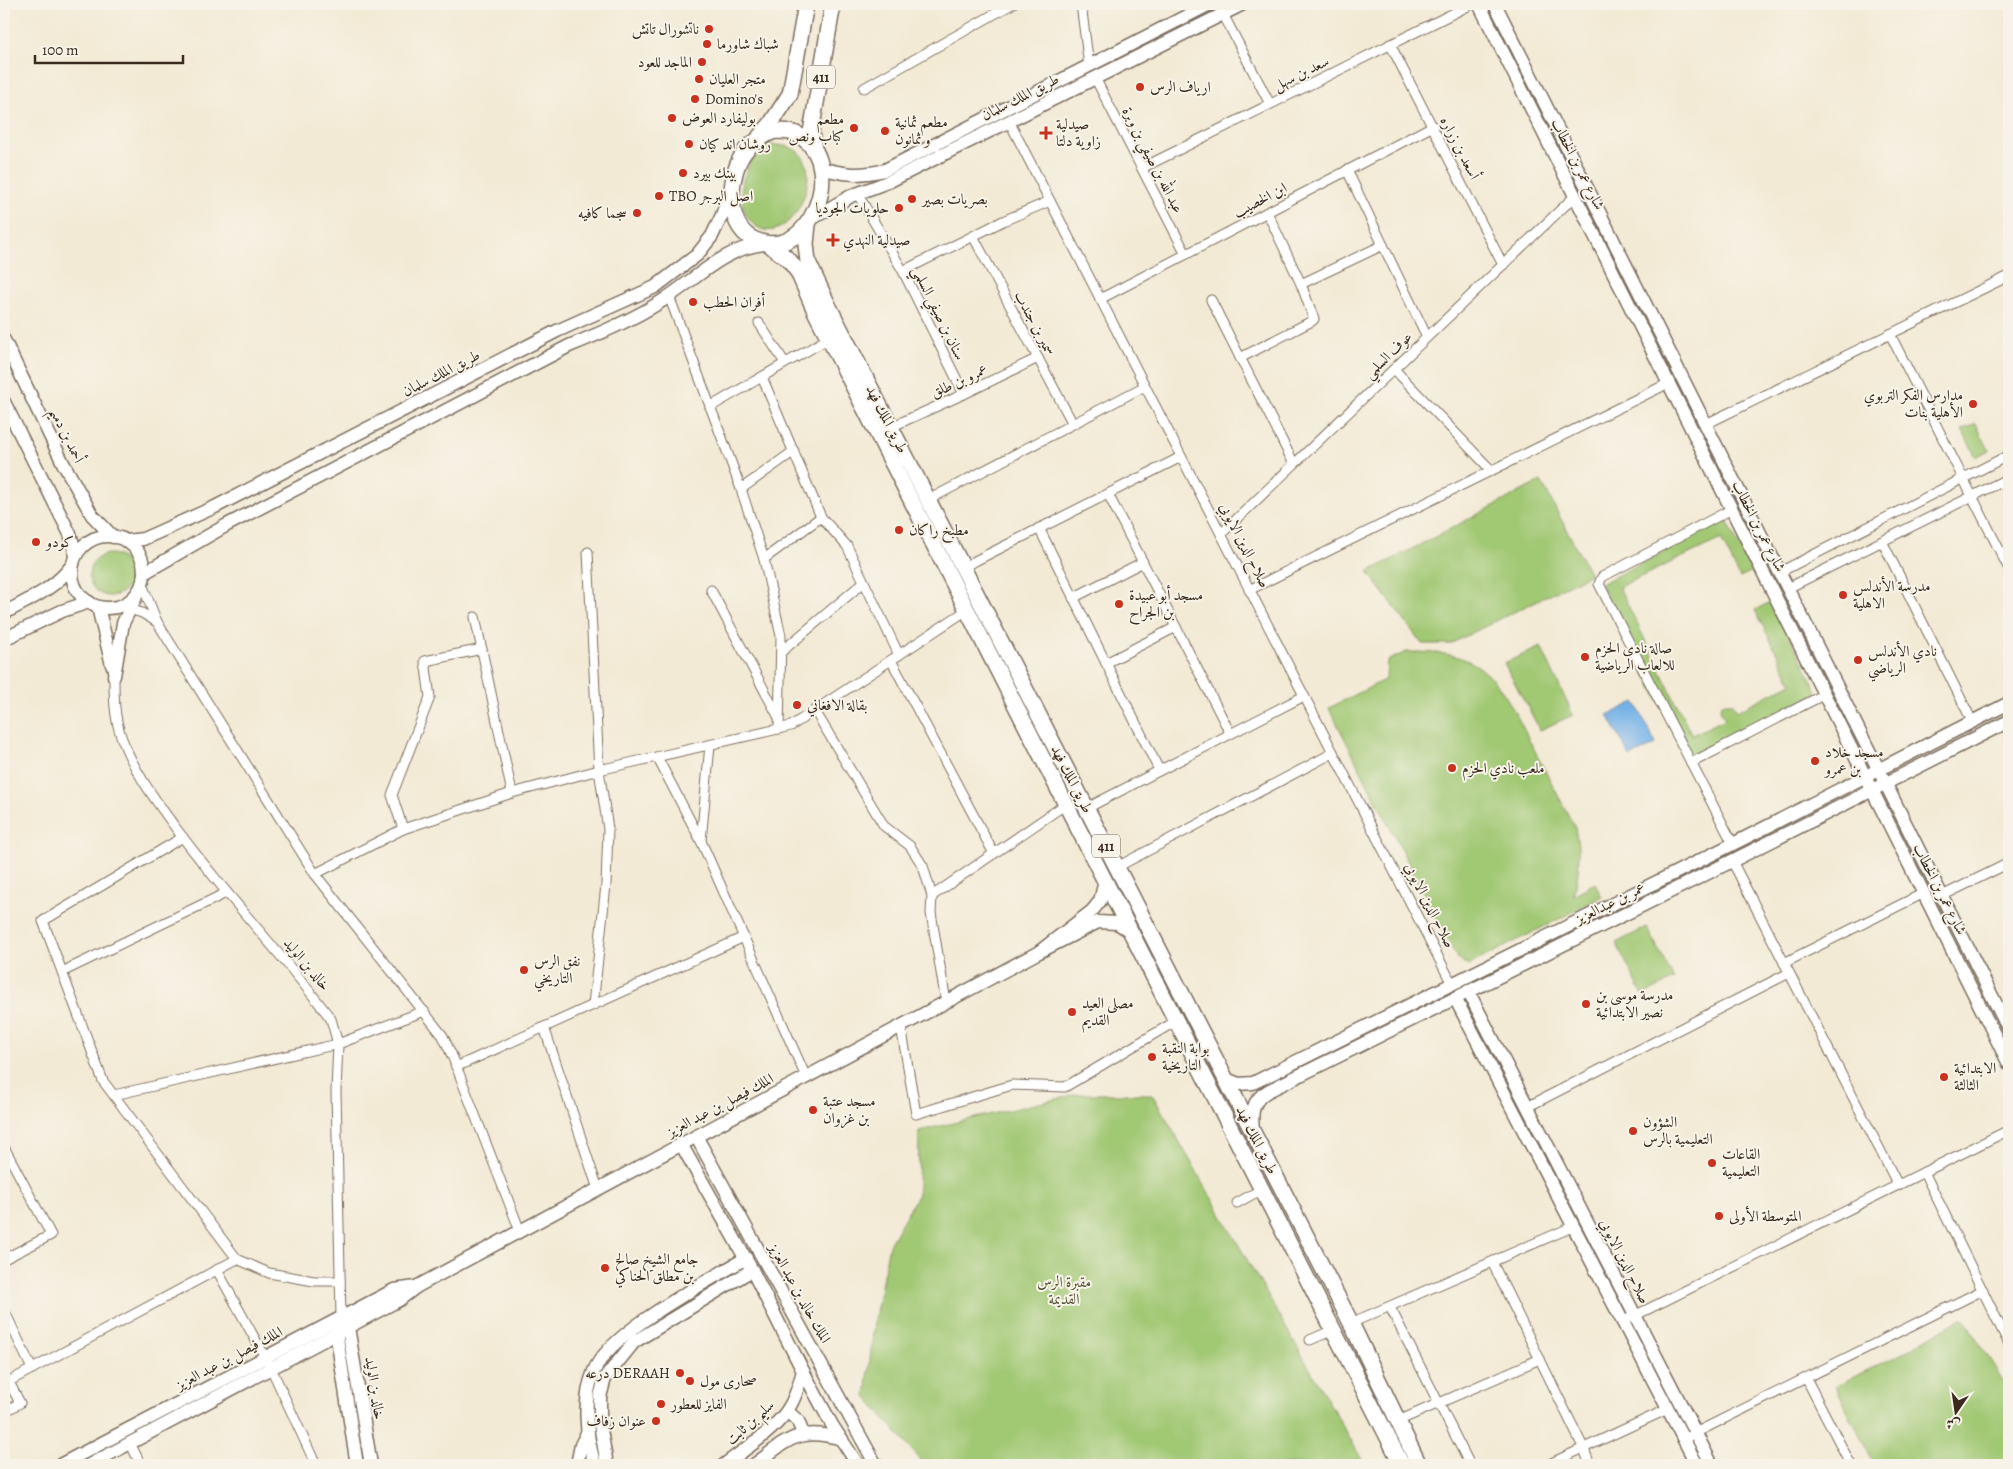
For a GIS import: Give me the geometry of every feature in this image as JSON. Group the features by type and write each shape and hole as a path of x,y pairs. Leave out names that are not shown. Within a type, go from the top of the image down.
{"main road":[{"name":"411","path":"759,138 770,125 790,94 806,4"},
{"name":"411","path":"814,151 811,132 833,4"},
{"path":"774,131 790,131 804,138 814,151 821,168 822,188 817,208 809,222 794,238 779,244 767,245 750,238 739,225 732,207 732,188 736,168 745,151 759,138 774,131"},
{"name":"طريق الملك فهد","path":"809,222 806,244 808,262 928,500 1351,1323 1419,1465"},
{"name":"طريق الملك فهد","path":"767,245 789,260 798,272 829,338 1402,1465"},
{"path":"1384,1431 1399,1422"}],"street":[{"path":"864,88 1012,4"},
{"path":"1081,4 1089,66"},
{"name":"طريق الملك سلمان","path":"821,168 863,175 885,170 1210,4"},
{"name":"طريق الملك سلمان","path":"809,222 857,194 890,180 1243,4"},
{"name":"سعد بن سهل","path":"1142,168 1472,4"},
{"name":"شارع عمر بن الخطاب","path":"1479,4 2009,1064"},
{"name":"شارع عمر بن الخطاب","path":"1495,4 2009,1030"},
{"path":"1223,14 1270,104"},
{"name":"أسعد بن زراره","path":"1390,44 1503,265"},
{"name":"عبد الله بن صيفي بن وبرة","path":"1095,78 1186,254"},
{"name":"صلاح الدين الايوبي","path":"1009,121 1452,984"},
{"name":"ابن الخصيب","path":"1100,299 1433,126"},
{"path":"1347,170 1427,337"},
{"name":"طريق الملك سلمان","path":"127,541 142,539 215,507 557,332 655,287 697,255 712,236 732,188"},
{"name":"سنان بن صيفي السلمي","path":"857,194 903,271 964,394"},
{"name":"عوف السلمي","path":"1221,534 1575,196"},
{"path":"903,271 1003,221 1050,201"},
{"path":"1240,358 1312,321 1314,318 1301,284 1267,212"},
{"name":"سمير بن جندب","path":"973,236 1073,424"},
{"path":"114,676 125,607 141,584 174,554 569,346 626,322 735,252 749,246 767,245"},
{"path":"1301,284 1383,245"},
{"path":"1706,424 2009,276"},
{"path":"669,296 741,489 764,559 781,636 779,729"},
{"path":"1211,300 1294,464"},
{"path":"759,323 785,363"},
{"path":"1890,334 2009,569"},
{"path":"710,407 829,338"},
{"name":"أحمد بن دميم","path":"4,340 63,463 92,515 113,537"},
{"name":"عمرو بن طلق","path":"891,427 1038,358"},
{"path":"1394,369 1491,470"},
{"path":"762,377 821,517 847,546 900,655"},
{"path":"1249,590 1669,383"},
{"path":"928,500 1145,386"},
{"path":"4,402 70,534 74,547 72,575 75,586 80,595 94,605 106,635 114,676"},
{"path":"741,489 794,451"},
{"path":"1780,572 2009,455"},
{"path":"963,567 1181,457"},
{"path":"1788,588 2009,478"},
{"path":"1108,494 1230,733"},
{"path":"1732,509 1602,577 1599,580 1599,584 1733,844"},
{"path":"764,559 821,517"},
{"path":"1039,528 1159,770"},
{"path":"4,613 47,590 62,578 81,548 90,541 101,537 113,537 127,541 140,555 141,584 157,622 315,874 443,1036 520,1231"},
{"path":"1882,541 1972,721"},
{"path":"588,552 599,770 608,829 592,1005"},
{"path":"1073,598 1143,562"},
{"path":"781,652 864,582"},
{"path":"711,590 779,718"},
{"path":"4,639 62,611 94,605 109,608 125,607 157,622"},
{"path":"315,874 403,829 512,793 599,770 791,726 967,610"},
{"path":"475,616 512,793"},
{"path":"1106,663 1176,628"},
{"path":"403,829 392,796 430,697 425,661 482,649"},
{"path":"891,660 994,854"},
{"name":"خالد بن الوليد","path":"114,676 115,712 120,735 144,785 226,893 331,1020 338,1044 336,1091 342,1326 337,1338 358,1465"},
{"path":"1692,763 1825,694"},
{"path":"1087,808 1304,696"},
{"name":"عمر بن عبدالعزيز","path":"1226,1079 1239,1084 1253,1083 1733,844 1878,768 2009,703"},
{"path":"815,710 884,826 910,846 923,866 932,896 930,913 946,1002"},
{"name":"عمر بن عبدالعزيز","path":"1253,1132 1252,1114 1254,1103 1260,1096 2009,721"},
{"path":"701,841 710,745"},
{"path":"1117,867 1333,753"},
{"path":"657,757 701,841 806,1077"},
{"path":"932,896 1066,804"},
{"path":"183,837 43,921 103,1080 237,1259 268,1273 314,1281 340,1281"},
{"path":"1732,861 1898,1185"},
{"path":"1942,896 2009,863"},
{"path":"1039,952 1092,911 1100,901 1105,881"},
{"path":"62,972 226,893"},
{"path":"1784,963 1924,893"},
{"path":"1092,911 1117,905 1131,894"},
{"path":"1109,922 1117,905"},
{"path":"1039,952 1098,922 1117,923 1130,931"},
{"path":"456,1067 744,937"},
{"name":"الملك فيصل بن عبد العزيز","path":"60,1465 342,1326 399,1300 416,1287 1039,952"},
{"path":"1527,1106 1789,973"},
{"name":"صلاح الدين الايوبي","path":"1468,992 1712,1465"},
{"name":"صلاح الدين الايوبي","path":"1454,998 1697,1465"},
{"path":"114,1095 338,1044 424,1011"},
{"path":"901,1026 916,1114 1012,1085 1065,1087 1176,1021"},
{"path":"544,1027 598,1189"},
{"path":"1622,1322 2009,1130"},
{"name":"الملك خالد بن عبد العزيز","path":"696,1136 876,1465"},
{"name":"الملك خالد بن عبد العزيز","path":"681,1144 749,1264 803,1371 858,1465"},
{"path":"4,1147 51,1235 4,1260"},
{"path":"1924,1172 2009,1344"},
{"path":"1237,1203 1262,1189"},
{"path":"1351,1323 1572,1226"},
{"path":"4,1412 20,1403 6,1383 237,1259"},
{"path":"1492,1262 1584,1449 1590,1465"},
{"path":"595,1465 587,1422 588,1393 594,1371 606,1352 625,1334 652,1316 749,1264"},
{"path":"607,1465 600,1424 600,1397 605,1378 634,1342 749,1264"},
{"path":"217,1270 268,1363 316,1465"},
{"path":"1683,1439 1982,1290"},
{"path":"1390,1306 1470,1465"},
{"path":"4,1310 32,1370"},
{"name":"خالد بن الوليد","path":"342,1326 349,1333 371,1465"},
{"path":"1310,1340 1333,1330"},
{"path":"1399,1422 1540,1359"},
{"name":"الملك فيصل بن عبد العزيز","path":"89,1465 268,1363"},
{"name":"سليم بن ثابت","path":"724,1465 771,1428 787,1411 796,1394 803,1371"},
{"path":"1806,1378 1851,1465"},
{"path":"1546,1465 1668,1410"},
{"path":"787,1411 798,1421 803,1434"},
{"path":"577,1465 581,1445 588,1431"},
{"path":"754,1465 785,1442 803,1434 825,1434 842,1439"},
{"path":"130,1443 141,1465"}],"green space":[{"path":"774,145 794,149 805,161 808,178 804,196 796,212 784,225 770,231 756,226 748,218 744,209 742,187 744,176 755,156 764,148"},
{"path":"1976,424 1989,450 1976,457 1962,430"},
{"path":"1541,481 1590,574 1450,644 1422,644 1368,572"},
{"path":"1725,517 1752,572 1740,578 1721,539 1619,587 1692,735 1725,719 1720,709 1723,703 1732,703 1737,711 1792,683 1755,610 1772,601 1818,693 1687,757 1600,584 1671,548 1671,543"},
{"path":"114,554 122,557 128,563 131,575 128,587 122,593 106,596 98,593 92,587 89,571 92,563 98,557"},
{"path":"1541,647 1573,715 1540,730 1504,663"},
{"name":"ملعب نادي الحزم","path":"1406,652 1456,656 1483,670 1498,685 1515,713 1575,828 1579,861 1573,895 1595,883 1602,897 1469,965 1458,960 1329,708 1386,679 1387,661"},
{"path":"1647,927 1674,979 1643,995 1616,943"},
{"name":"مقبرة الرس القديمة","path":"1078,1094 1152,1094 1365,1465 925,1465 866,1397 874,1323 889,1245 918,1194 919,1131"},
{"path":"1963,1317 2009,1390 2009,1465 1875,1465 1835,1386 1903,1353"}],"water":[{"path":"1635,702 1656,744 1630,757 1608,715"}],"place":[{"name":"ناتشورال تاتش","path":"709,29"},
{"name":"شباك شاورما","path":"707,44"},
{"name":"الماجد للعود","path":"702,62"},
{"name":"متجر العليان","path":"699,79"},
{"name":"ارياف الرس","path":"1140,87"},
{"name":"Domino's","path":"695,99"},
{"name":"بوليفارد العوض","path":"672,118"},
{"name":"مطعم كباب ونص","path":"854,128"},
{"name":"مطعم ثمانية و ثمانون","path":"885,131"},
{"name":"صيدلية زاوية دلتا","path":"1046,133"},
{"name":"روشان اند كيان","path":"689,144"},
{"name":"بينك بيرد","path":"683,173"},
{"name":"TBO اصل البرجر","path":"659,196"},
{"name":"بصريات بصير","path":"912,199"},
{"name":"حلويات الجوديا","path":"899,208"},
{"name":"سجما كافيه","path":"637,213"},
{"name":"صيدلية النهدي","path":"833,240"},
{"name":"أفران الحطب","path":"693,302"},
{"name":"مدارس الفكر التربوي الأهلية بنات","path":"1973,404"},
{"name":"مطبخ راكان","path":"899,530"},
{"name":"كودو","path":"36,542"},
{"name":"مدرسة الأندلس الاهلية","path":"1843,595"},
{"name":"مسجد أبو عبيدة بن الجراح","path":"1119,604"},
{"name":"صالة نادي الحزم للالعاب الرياضية","path":"1585,657"},
{"name":"نادي الأندلس الرياضي","path":"1858,660"},
{"name":"بقالة الافغاني","path":"797,705"},
{"name":"مسجد خلاد بن عمرو","path":"1815,761"},
{"name":"ملعب نادي الحزم","path":"1452,768"},
{"name":"نفق الرس التاريخي","path":"524,970"},
{"name":"مدرسة موسى بن نصير الابتدائية","path":"1586,1004"},
{"name":"مصلى العيد القديم","path":"1072,1012"},
{"name":"بوابة النقبة التاريخية","path":"1152,1057"},
{"name":"الابتدائية الثالثة","path":"1944,1077"},
{"name":"مسجد عتبة بن غزوان","path":"813,1110"},
{"name":"الشؤون التعليمية بالرس","path":"1633,1131"},
{"name":"القاعات التعليمية","path":"1712,1163"},
{"name":"المتوسطة الأولى","path":"1719,1216"},
{"name":"جامع الشيخ صالح بن مطلق الحناكي","path":"605,1268"},
{"name":"درعه DERAAH","path":"680,1373"},
{"name":"صحارى مول","path":"690,1381"},
{"name":"الفايز للعطور","path":"661,1404"},
{"name":"عنوان زفاف","path":"656,1421"}]}
